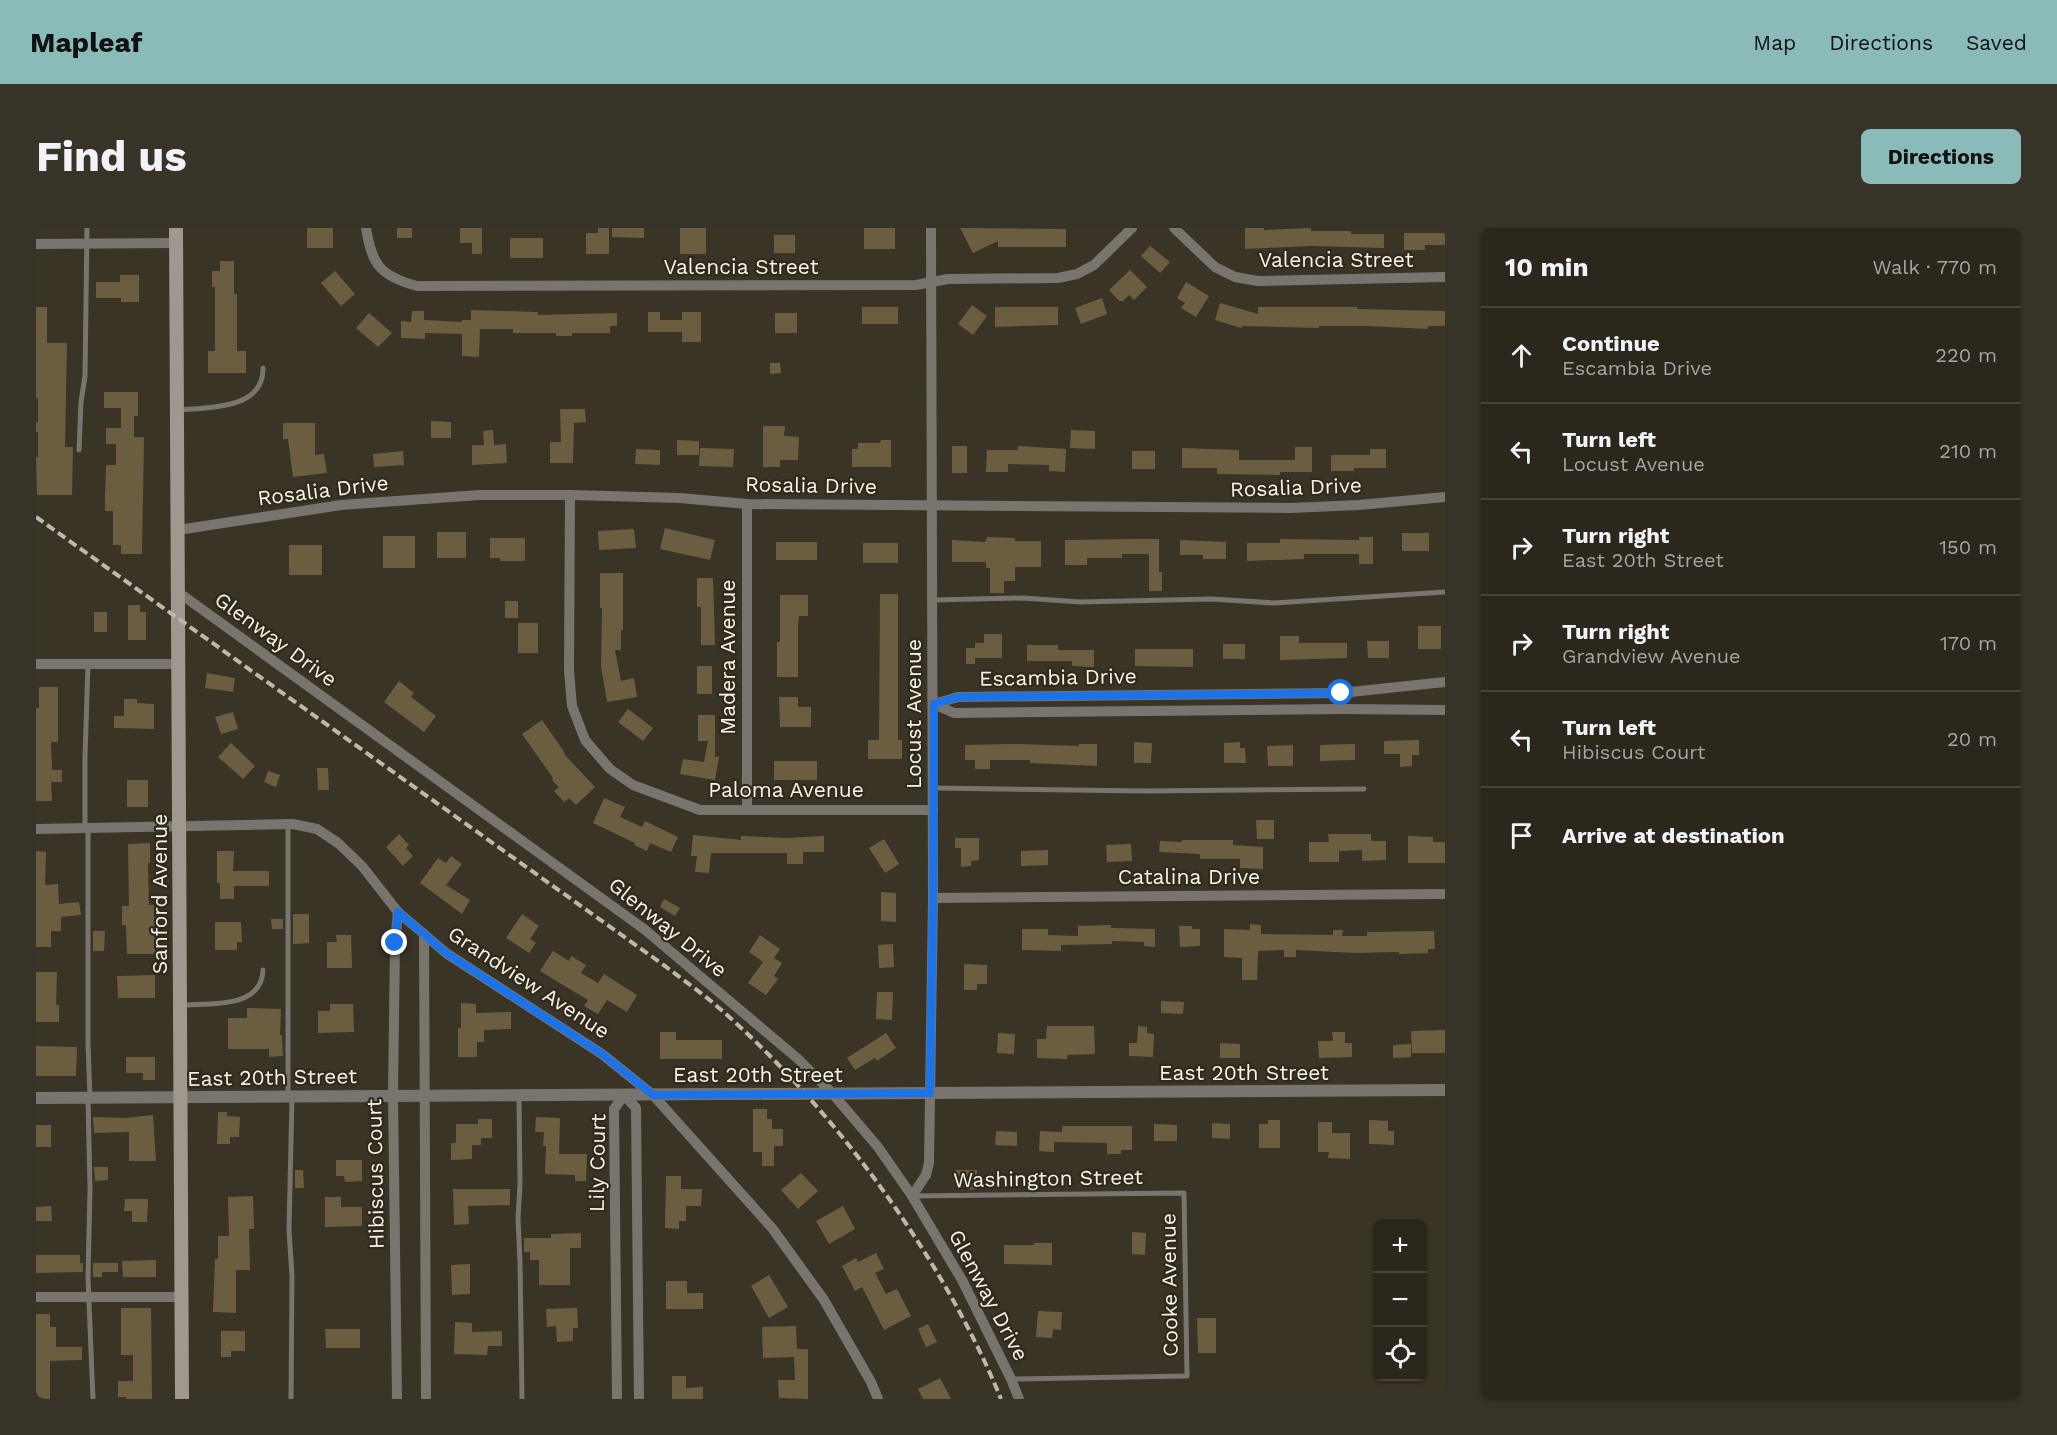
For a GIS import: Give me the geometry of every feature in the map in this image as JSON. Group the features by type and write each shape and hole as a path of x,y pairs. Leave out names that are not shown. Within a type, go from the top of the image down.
{"main road":[{"name":"Sanford Avenue","path":"176,228 182,1399"}],"street":[{"name":"Valencia Street","path":"366,228 369,249 380,268 396,280 417,286 916,285 948,279 1058,278 1077,274 1094,265 1132,228"},
{"name":"Locust Avenue","path":"912,1196 926,1175 929,1163 934,704 931,228"},
{"name":"Valencia Street","path":"1174,228 1215,267 1235,277 1258,281 1445,277"},
{"path":"36,244 176,243"},
{"name":"Rosalia Drive","path":"178,530 341,505 479,495 680,498 747,504 1290,508 1359,505 1445,497"},
{"name":"Paloma Avenue","path":"570,495 569,671 572,706 585,740 610,769 633,785 700,810 933,810"},
{"name":"Madera Avenue","path":"747,504 747,810"},
{"name":"Glenway Drive","path":"178,592 644,929 797,1058 832,1093 878,1147 912,1196 962,1280 1019,1399"},
{"path":"36,664 179,664"},
{"name":"Escambia Drive","path":"934,704 958,697 1341,693 1445,682"},
{"name":"Escambia Drive","path":"934,704 954,713 1445,710"},
{"name":"Grandview Avenue","path":"36,829 288,824 317,829 338,843 362,866 398,912 446,953 602,1054 653,1095 772,1228 824,1300 871,1382 878,1399"},
{"name":"Catalina Drive","path":"933,898 1445,894"},
{"name":"Hibiscus Court","path":"397,1399 393,1094 395,943 398,912"},
{"path":"423,934 426,1399"},
{"name":"East 20th Street","path":"36,1098 393,1094 653,1095 1445,1090"},
{"name":"Lily Court","path":"617,1399 614,1109 624,1095 636,1108 639,1399"},
{"path":"36,1297 182,1297"}],"lane":[{"path":"79,450 81,402 85,376 87,228"},
{"path":"177,410 228,405 249,397 260,384 263,368"},
{"path":"932,600 1023,598 1080,602 1212,599 1274,603 1445,592"},
{"path":"88,664 85,757 90,1189 88,1278 93,1399"},
{"path":"1341,693 1342,709"},
{"path":"933,788 1146,792 1364,789"},
{"path":"288,824 291,1399"},
{"path":"181,1005 233,1002 251,996 263,980 263,970"},
{"path":"519,1095 518,1218 522,1399"},
{"name":"Washington Street","path":"912,1196 1184,1193"},
{"name":"Cooke Avenue","path":"1011,1379 1187,1376 1184,1193"}],"building":[{"path":"307,228 333,228 333,248 307,248"},
{"path":"397,228 412,228 412,238 397,238"},
{"path":"460,228 482,228 482,254 472,254 472,243 460,243"},
{"path":"598,228 609,228 609,254 586,254 586,233 598,233"},
{"path":"612,228 644,228 644,238 612,237"},
{"path":"680,228 706,228 706,254 680,254"},
{"path":"864,228 895,228 895,249 864,249"},
{"path":"960,228 1066,229 1066,247 998,247 998,241 973,253"},
{"path":"1245,228 1264,228 1264,230 1311,228 1311,231 1384,234 1384,248 1311,246 1245,249"},
{"path":"1404,233 1445,233 1445,245 1425,245 1425,250 1404,250"},
{"path":"774,235 795,235 795,253 774,253"},
{"path":"510,238 543,238 543,258 510,258"},
{"path":"1150,246 1170,262 1160,273 1141,256"},
{"path":"220,261 234,261 234,294 237,294 237,351 246,351 246,373 208,373 208,351 215,351 215,287 212,287 212,271 220,271"},
{"path":"1130,270 1147,287 1134,300 1129,295 1123,301 1119,301 1109,290"},
{"path":"335,271 355,294 341,306 321,283"},
{"path":"120,275 139,275 139,302 121,302 121,298 96,298 96,282 120,282"},
{"path":"1186,282 1209,296 1196,317 1181,308 1185,303 1177,298"},
{"path":"1102,298 1107,314 1081,324 1075,308"},
{"path":"1220,303 1258,314 1258,307 1357,307 1357,309 1445,311 1445,326 1428,326 1428,329 1368,326 1319,326 1319,328 1242,326 1241,328 1215,320"},
{"path":"972,305 987,316 973,335 958,324"},
{"path":"36,307 47,307 47,343 67,343 65,447 73,447 72,495 37,495"},
{"path":"862,307 898,307 898,324 862,324"},
{"path":"995,307 1058,307 1058,325 995,327"},
{"path":"471,310 538,312 538,315 617,313 617,326 610,326 610,333 572,333 572,336 556,336 556,333 513,333 513,329 480,329 479,357 462,356 462,334 425,333 425,339 401,338 401,321 411,322 412,311 424,311 424,320 462,322 462,320 471,320"},
{"path":"648,312 660,312 660,320 682,320 682,312 701,312 701,342 682,342 682,332 648,332"},
{"path":"369,313 392,333 378,347 356,328"},
{"path":"775,313 797,313 797,333 775,333"},
{"path":"770,363 780,363 781,373 770,374"},
{"path":"104,392 138,392 138,416 134,416 134,437 144,437 142,554 121,554 121,545 113,545 113,511 105,511 106,465 116,465 116,444 106,444 106,428 121,428 121,408 104,408"},
{"path":"560,409 585,409 586,422 574,423 573,463 550,463 550,442 561,442"},
{"path":"431,421 451,422 451,438 431,438"},
{"path":"283,423 315,423 315,455 324,454 327,473 293,477 288,439 283,439"},
{"path":"763,426 785,426 784,436 799,437 798,460 780,460 780,467 763,467"},
{"path":"493,430 494,445 506,444 507,463 472,465 472,445 484,445 483,431"},
{"path":"1071,430 1095,431 1095,449 1070,448"},
{"path":"677,440 699,441 699,455 677,455"},
{"path":"881,440 891,440 891,467 852,467 852,449 858,449 858,443 880,443"},
{"path":"952,446 967,446 967,473 952,473"},
{"path":"1018,446 1066,449 1065,472 1049,471 1049,465 1008,464 1008,472 986,472 987,450 1018,450"},
{"path":"1295,447 1312,447 1312,472 1280,472 1280,475 1217,474 1217,468 1182,468 1182,448 1239,450 1239,460 1295,460"},
{"path":"700,448 734,449 733,467 699,466"},
{"path":"636,449 660,450 660,465 635,464"},
{"path":"1370,449 1386,449 1386,468 1331,471 1331,455 1370,455"},
{"path":"403,451 404,465 374,467 373,454"},
{"path":"1132,451 1155,451 1155,469 1132,469"},
{"path":"665,528 715,540 710,560 660,549"},
{"path":"634,529 636,548 599,550 598,531"},
{"path":"437,532 466,532 466,558 437,558"},
{"path":"1402,533 1429,533 1429,551 1402,551"},
{"path":"383,536 415,536 415,568 383,568"},
{"path":"987,537 1015,538 1015,541 1041,541 1041,567 1015,567 1015,581 1004,581 1004,593 990,593 990,568 986,568 986,562 952,562 952,540 985,542"},
{"path":"1359,537 1373,537 1373,564 1359,564 1359,554 1304,554 1304,559 1247,561 1247,543 1280,543 1280,539 1359,540"},
{"path":"490,538 525,538 525,561 500,561 500,558 490,558"},
{"path":"1159,539 1159,572 1162,572 1162,591 1149,591 1149,554 1122,554 1122,558 1087,558 1087,565 1065,565 1065,540"},
{"path":"1180,540 1226,542 1226,559 1203,559 1203,555 1180,555"},
{"path":"776,542 817,542 817,560 776,560"},
{"path":"863,543 898,543 898,563 863,563"},
{"path":"289,545 322,545 322,575 289,575"},
{"path":"600,573 623,573 621,650 615,650 621,681 634,678 637,697 607,702 601,666"},
{"path":"697,578 713,578 715,645 701,645 701,607 697,607"},
{"path":"880,594 898,594 898,740 902,740 902,759 868,759 868,740 879,740"},
{"path":"780,595 808,595 808,616 799,616 798,677 777,677"},
{"path":"505,601 518,601 518,618 505,618"},
{"path":"128,605 140,605 140,612 146,612 146,640 128,640"},
{"path":"94,612 107,612 107,632 94,632"},
{"path":"518,623 538,623 538,653 518,653"},
{"path":"1418,626 1441,626 1441,649 1418,649"},
{"path":"984,634 1002,634 1002,658 975,658 975,664 966,664 966,648 975,648 975,643 984,643"},
{"path":"1280,636 1299,636 1299,643 1347,643 1347,658 1280,660"},
{"path":"1367,641 1389,641 1389,658 1368,658"},
{"path":"1223,644 1245,644 1245,659 1223,659"},
{"path":"1027,645 1058,645 1058,650 1094,650 1094,667 1072,666 1072,661 1027,661"},
{"path":"1135,649 1193,649 1193,667 1135,666"},
{"path":"697,666 712,666 712,694 697,694"},
{"path":"207,673 235,678 233,692 205,688"},
{"path":"399,681 414,693 411,697 436,716 424,732 384,702"},
{"path":"39,687 58,687 58,742 51,742 52,770 62,770 62,782 51,782 52,801 36,801 36,708 39,708"},
{"path":"779,697 798,697 798,707 811,707 811,727 780,727"},
{"path":"124,699 137,699 137,703 154,704 154,729 114,728 114,716 124,716"},
{"path":"628,709 653,728 643,741 618,722"},
{"path":"233,712 238,729 221,734 215,717"},
{"path":"698,715 715,715 715,757 719,757 715,780 680,774 683,759 704,762 708,741 698,741"},
{"path":"542,720 564,754 595,787 576,805 569,798 564,802 554,791 559,787 522,734"},
{"path":"1419,740 1419,755 1412,755 1412,766 1400,767 1400,754 1384,754 1384,741"},
{"path":"1134,742 1152,743 1151,763 1134,763"},
{"path":"1240,742 1240,748 1245,748 1246,763 1224,763 1224,743"},
{"path":"231,743 255,766 243,779 218,757"},
{"path":"1079,744 1097,744 1097,766 1030,763 1030,760 990,760 990,769 975,769 975,760 965,760 965,745 1079,746"},
{"path":"1355,744 1355,760 1320,761 1320,745"},
{"path":"1293,745 1293,766 1268,766 1267,746"},
{"path":"774,761 817,761 817,780 774,780"},
{"path":"317,768 328,768 329,790 318,790"},
{"path":"268,771 280,775 276,787 264,782"},
{"path":"127,780 148,780 148,807 127,807"},
{"path":"604,798 625,807 620,817 642,827 645,821 678,837 671,852 650,843 647,851 593,823"},
{"path":"1256,820 1274,820 1274,839 1257,839"},
{"path":"399,834 409,845 406,848 413,856 403,866 386,847"},
{"path":"1328,834 1371,834 1371,841 1386,841 1386,860 1362,861 1362,850 1339,851 1339,862 1309,862 1309,842 1329,842"},
{"path":"693,835 741,840 741,836 787,838 824,836 824,852 803,852 803,864 787,864 787,853 711,853 709,873 695,872 697,856 691,856"},
{"path":"1408,836 1433,837 1433,842 1445,842 1445,863 1408,863"},
{"path":"955,838 979,838 979,860 971,861 971,866 961,867 961,848 955,848"},
{"path":"884,839 899,864 885,873 869,848"},
{"path":"1182,840 1233,840 1233,845 1263,847 1263,869 1240,868 1240,859 1200,859 1200,854 1159,852 1160,841 1182,842"},
{"path":"150,843 149,905 154,905 155,954 127,954 126,925 122,925 122,906 129,906 128,844"},
{"path":"1131,844 1132,861 1107,862 1106,845"},
{"path":"1048,850 1048,865 1021,866 1021,851"},
{"path":"36,851 46,852 45,885 58,884 59,904 79,902 81,915 61,917 61,931 51,931 51,947 36,947"},
{"path":"217,851 234,851 233,871 269,871 269,886 234,886 234,899 220,899 220,883 217,883"},
{"path":"451,856 462,864 446,885 470,900 462,914 420,883 438,858 446,863"},
{"path":"881,892 896,893 896,922 881,921"},
{"path":"664,899 680,908 675,916 660,907"},
{"path":"293,914 309,914 309,943 293,944"},
{"path":"522,914 539,926 530,939 536,943 529,953 506,938"},
{"path":"271,919 283,919 283,929 272,929"},
{"path":"215,922 241,922 242,942 237,942 237,950 215,950"},
{"path":"1250,924 1261,925 1261,934 1333,935 1333,930 1343,930 1342,936 1367,936 1367,932 1434,931 1435,949 1428,949 1428,953 1399,954 1399,952 1355,953 1296,950 1296,957 1284,957 1284,950 1258,951 1257,980 1242,980 1242,958 1224,957 1224,929 1250,930"},
{"path":"1111,925 1111,928 1155,929 1155,947 1144,946 1144,942 1112,941 1112,944 1061,945 1061,951 1022,950 1022,929 1048,929 1048,935 1078,936 1078,926"},
{"path":"1179,926 1192,926 1192,929 1200,929 1200,946 1180,947"},
{"path":"93,931 105,931 104,951 93,951"},
{"path":"336,935 351,935 352,968 327,968 327,942 337,942"},
{"path":"760,935 780,949 774,958 782,963 774,976 778,979 766,995 748,983 763,962 749,952"},
{"path":"893,944 894,967 879,968 878,945"},
{"path":"553,951 569,961 571,956 586,965 581,973 598,983 604,974 637,995 627,1012 607,1000 598,1014 584,1006 588,1000 540,971"},
{"path":"964,964 987,965 987,984 977,984 977,990 964,990"},
{"path":"36,972 57,972 56,1005 59,1005 59,1022 36,1022"},
{"path":"155,975 155,998 118,998 117,976"},
{"path":"877,992 893,992 892,1020 876,1019"},
{"path":"1161,1001 1184,1002 1183,1014 1161,1013"},
{"path":"461,1003 476,1004 476,1013 511,1012 511,1029 484,1030 484,1042 477,1042 477,1057 458,1057"},
{"path":"330,1004 353,1004 354,1032 318,1033 318,1011 330,1011"},
{"path":"247,1008 281,1009 280,1035 282,1035 283,1056 269,1057 269,1049 228,1049 228,1018 247,1018"},
{"path":"1047,1026 1094,1026 1095,1054 1067,1055 1067,1059 1037,1058 1037,1039 1046,1039"},
{"path":"1138,1026 1147,1027 1147,1033 1154,1034 1153,1057 1129,1056 1129,1043 1137,1043"},
{"path":"1445,1030 1445,1053 1412,1053 1411,1031"},
{"path":"660,1032 676,1032 676,1040 722,1040 722,1059 660,1059"},
{"path":"1332,1032 1345,1032 1345,1043 1352,1043 1352,1057 1319,1058 1318,1041 1333,1041"},
{"path":"886,1033 896,1048 877,1061 875,1058 855,1070 847,1058"},
{"path":"998,1033 1015,1034 1014,1054 997,1053"},
{"path":"1220,1043 1240,1044 1240,1058 1220,1058"},
{"path":"1411,1044 1411,1057 1393,1058 1393,1045"},
{"path":"36,1046 77,1047 76,1076 36,1076"},
{"path":"126,1057 155,1057 155,1080 143,1080 143,1073 126,1073"},
{"path":"753,1109 767,1109 767,1119 772,1119 772,1129 783,1129 783,1146 774,1146 774,1166 762,1166 762,1152 753,1152"},
{"path":"218,1112 227,1112 227,1116 240,1117 239,1137 230,1137 230,1144 217,1144"},
{"path":"153,1115 156,1161 129,1161 129,1132 94,1133 93,1117 126,1118"},
{"path":"536,1117 560,1118 559,1154 587,1154 586,1181 575,1181 575,1175 545,1174 544,1132 535,1132"},
{"path":"478,1119 492,1119 492,1138 481,1138 481,1145 472,1145 472,1159 451,1160 451,1143 456,1143 456,1124 478,1124"},
{"path":"1268,1120 1280,1120 1280,1148 1259,1148 1259,1124 1268,1124"},
{"path":"1369,1120 1388,1121 1388,1131 1394,1131 1394,1145 1369,1144"},
{"path":"1318,1122 1332,1122 1332,1133 1350,1133 1350,1159 1328,1158 1329,1152 1318,1152"},
{"path":"1212,1123 1230,1124 1230,1139 1212,1138"},
{"path":"1154,1124 1177,1125 1177,1141 1154,1141"},
{"path":"36,1125 51,1125 51,1147 36,1147"},
{"path":"1062,1126 1132,1126 1132,1150 1121,1150 1121,1154 1107,1154 1107,1143 1054,1142 1054,1152 1039,1151 1040,1131 1062,1132"},
{"path":"996,1131 1017,1132 1017,1146 995,1145"},
{"path":"336,1160 362,1160 362,1181 345,1182 344,1176 336,1176"},
{"path":"94,1167 108,1167 108,1180 95,1181"},
{"path":"295,1170 303,1170 304,1188 295,1188"},
{"path":"955,1170 977,1170 978,1189 968,1190 967,1184 955,1184"},
{"path":"801,1173 818,1191 798,1209 781,1190"},
{"path":"666,1176 681,1176 681,1189 702,1189 701,1206 686,1206 686,1221 679,1221 679,1229 665,1228"},
{"path":"453,1189 510,1189 510,1205 468,1206 469,1224 454,1225"},
{"path":"253,1196 254,1229 249,1229 250,1270 236,1270 236,1313 213,1312 218,1236 229,1236 228,1197"},
{"path":"325,1197 341,1197 341,1207 362,1207 362,1226 325,1227"},
{"path":"125,1199 148,1199 147,1222 132,1222 132,1211 124,1211"},
{"path":"51,1206 52,1221 36,1221 36,1207"},
{"path":"843,1206 855,1229 829,1244 816,1221"},
{"path":"1132,1232 1146,1233 1145,1255 1132,1254"},
{"path":"581,1233 581,1248 570,1248 570,1285 539,1285 539,1260 530,1260 530,1252 524,1252 524,1238 551,1238 551,1234"},
{"path":"1034,1243 1052,1243 1052,1265 1004,1264 1004,1245 1034,1245"},
{"path":"876,1253 884,1269 875,1273 886,1294 897,1289 911,1316 884,1330 862,1287 855,1291 842,1266 856,1258 858,1262"},
{"path":"36,1255 80,1255 83,1272 36,1273"},
{"path":"156,1260 156,1277 123,1277 122,1261"},
{"path":"93,1263 118,1263 118,1272 102,1272 102,1277 93,1277"},
{"path":"470,1264 470,1294 452,1295 451,1265"},
{"path":"769,1275 788,1307 769,1318 751,1286"},
{"path":"666,1281 687,1281 687,1293 703,1293 703,1309 666,1309"},
{"path":"121,1308 151,1308 152,1399 118,1397 118,1381 133,1381 133,1355 121,1355"},
{"path":"577,1308 578,1328 573,1328 573,1341 557,1342 556,1326 547,1327 546,1309"},
{"path":"1038,1311 1062,1312 1061,1330 1053,1329 1052,1338 1036,1337"},
{"path":"36,1314 50,1314 50,1327 56,1327 56,1347 82,1347 82,1360 50,1361 50,1399 36,1399"},
{"path":"1197,1318 1216,1318 1216,1353 1198,1353"},
{"path":"455,1322 472,1323 472,1332 502,1331 502,1346 488,1346 487,1355 454,1354"},
{"path":"928,1324 937,1342 926,1347 918,1329"},
{"path":"796,1326 797,1349 808,1349 808,1399 779,1398 778,1380 795,1380 794,1357 763,1358 762,1327"},
{"path":"325,1329 360,1329 360,1348 326,1348"},
{"path":"221,1331 245,1331 245,1351 231,1351 231,1357 221,1357"},
{"path":"672,1376 686,1376 686,1388 703,1387 703,1399 672,1399"},
{"path":"940,1378 951,1399 923,1399 918,1389"}],"railway":[{"path":"36,517 665,966 719,1008 762,1047 843,1138 917,1240 949,1293 1001,1399"}],"route":[{"path":"395,943 398,912 446,953 602,1054 653,1095 930,1093 934,704 958,697 1341,693"}]}
